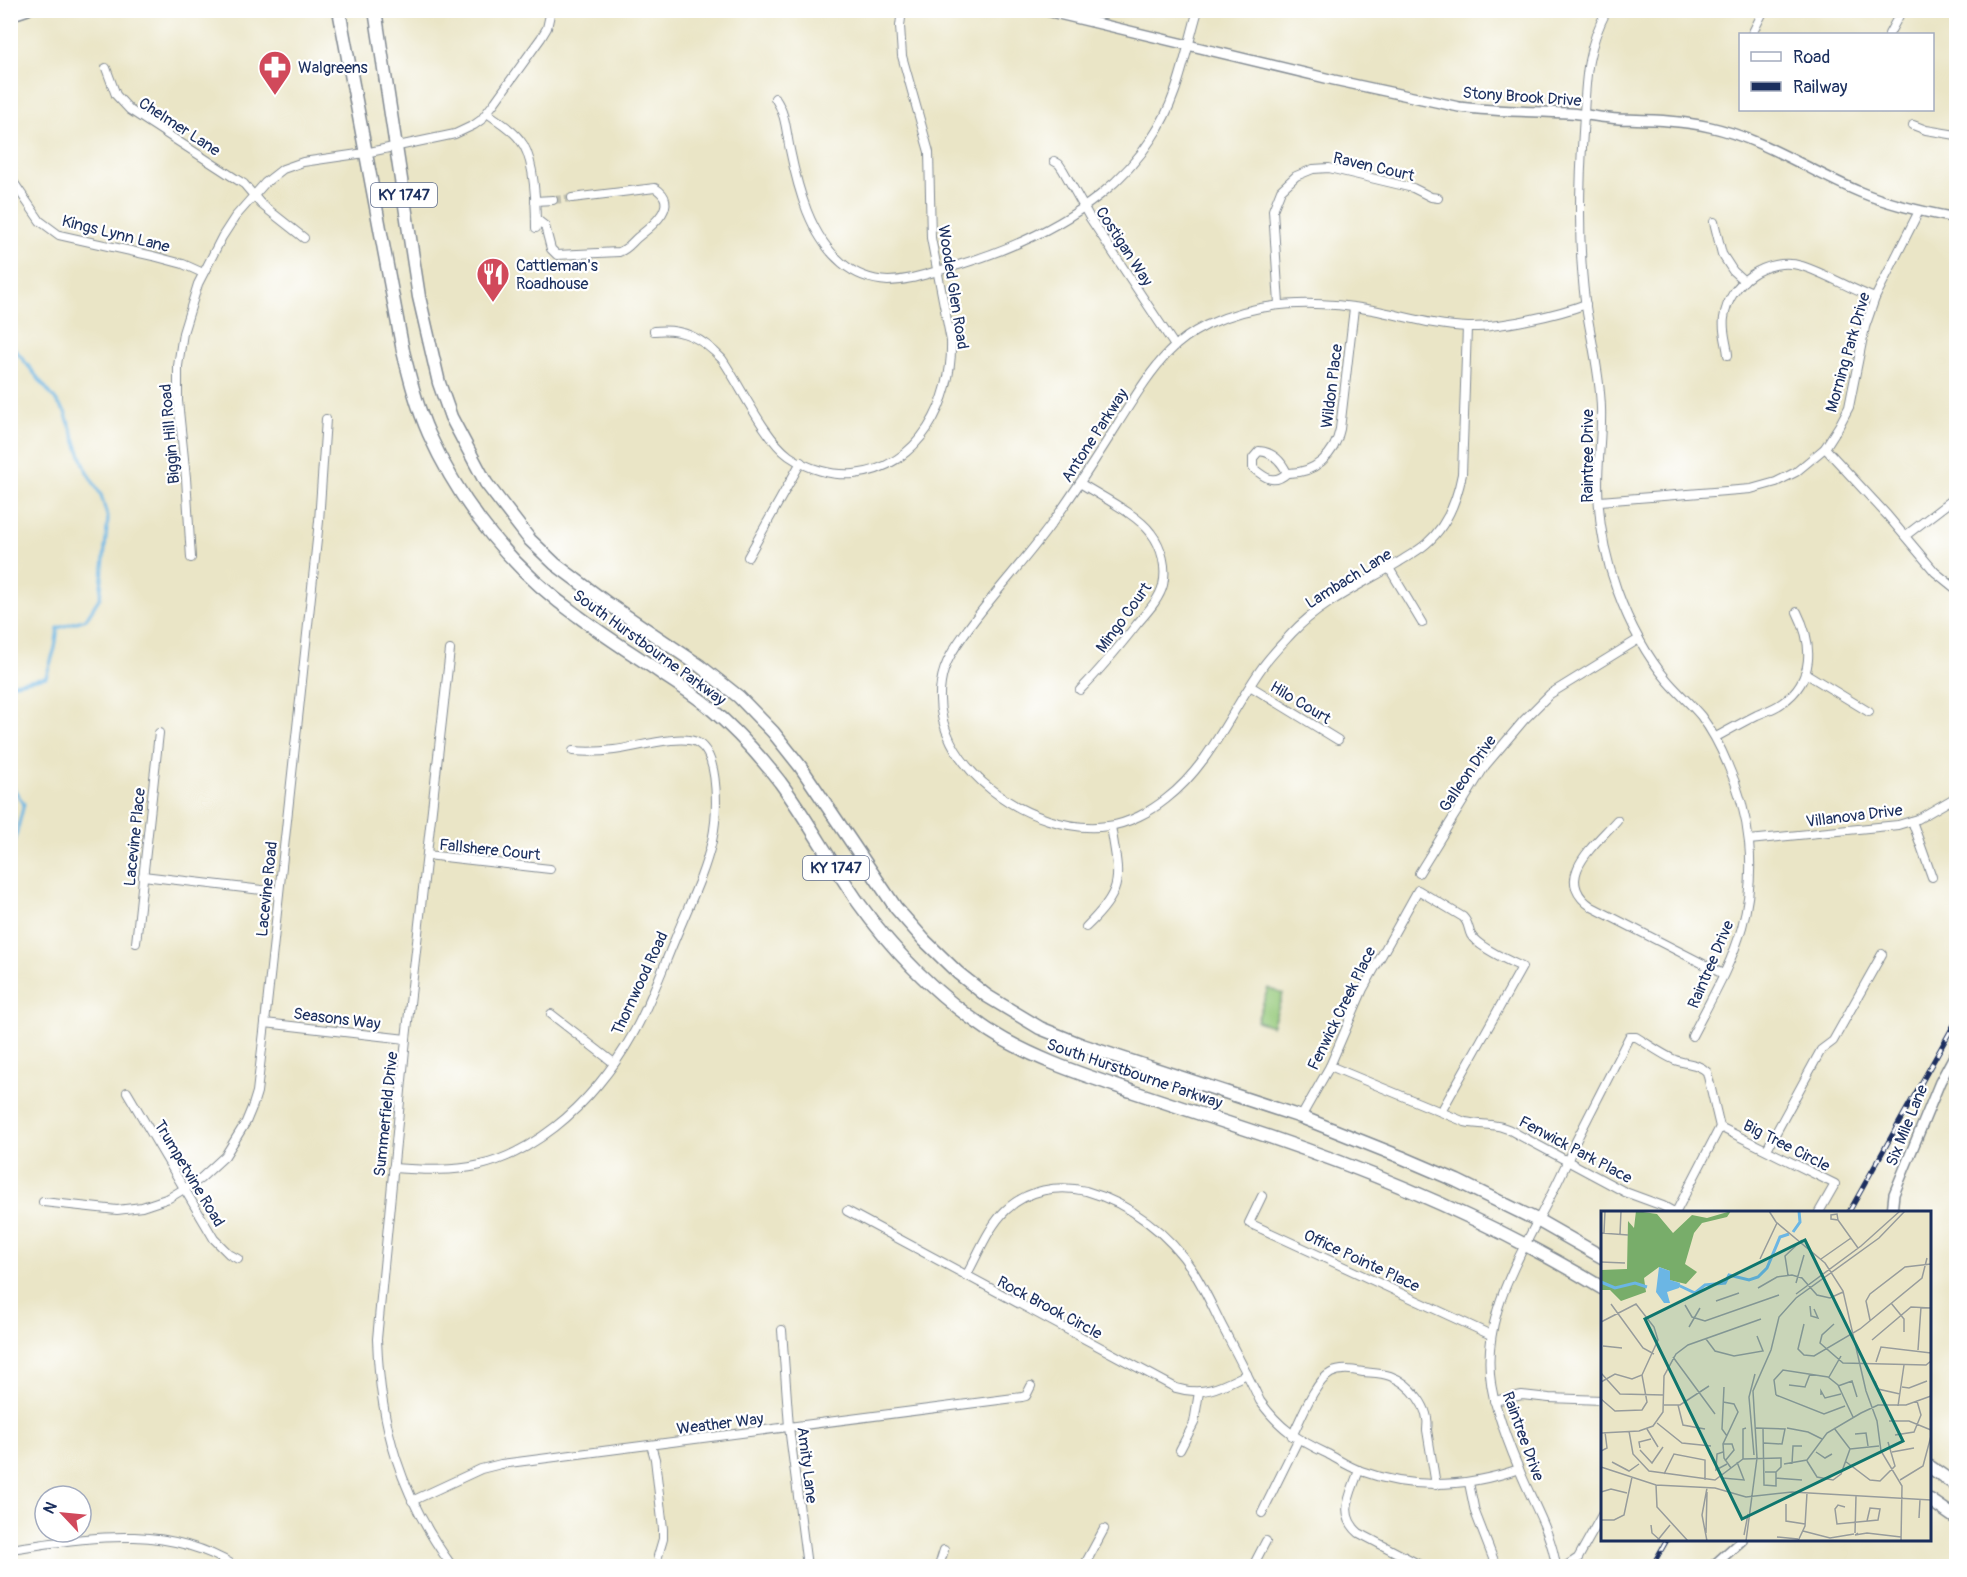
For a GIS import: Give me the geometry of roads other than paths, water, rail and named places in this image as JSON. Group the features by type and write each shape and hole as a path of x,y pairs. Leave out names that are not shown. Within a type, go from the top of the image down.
{"main road":[{"name":"South Hurstbourne Parkway","path":"339,10 403,351 414,393 428,431 448,472 466,502 507,555 535,583 576,615 706,704 742,738 780,783 857,900 903,959 962,1011 990,1031 1042,1058 1076,1073 1342,1162 1407,1189 1525,1245 1601,1287"},
{"path":"367,10 384,72"},
{"name":"South Hurstbourne Parkway","path":"375,10 419,297 439,383 451,417 486,483 530,540 607,603 700,666 739,696 773,732 800,766 896,908 925,941 987,996 1040,1028 1082,1045 1300,1117 1457,1181 1539,1221 1601,1256"},
{"path":"1931,1468 1956,1485"},
{"path":"1931,1501 1956,1518"}],"street":[{"path":"10,16 28,10"},
{"name":"Biggin Hill Road","path":"190,558 187,489 177,381 183,333 203,273 235,217 265,183 283,169 303,162 365,153 465,131 487,113 541,38 547,28 551,10"},
{"name":"Wooded Glen Road","path":"654,330 678,330 714,350 726,364 774,441 789,456 830,473 849,474 869,471 893,462 906,452 929,426 945,391 952,354 930,220 929,152 902,56 900,26 902,10"},
{"name":"Stony Brook Drive","path":"1042,10 1426,101 1481,110 1686,123 1742,135 1859,192 1919,211 1956,218"},
{"path":"776,98 783,113 801,195 817,232 829,251 849,269 875,279 896,281 927,275 1000,252 1084,207 1117,181 1153,138 1174,96 1198,10"},
{"name":"Raintree Drive","path":"1607,10 1597,31 1584,89 1579,225 1580,260 1598,371 1601,408 1598,482 1605,543 1611,570 1627,615 1639,639 1666,678 1700,714 1716,737 1737,784 1746,817 1749,840 1750,880 1747,905 1733,952 1692,1036"},
{"path":"1752,33 1764,10"},
{"path":"1890,33 1902,10"},
{"name":"Chelmer Lane","path":"106,68 116,95 130,110 236,179 268,210 304,238"},
{"path":"487,113 519,138 530,156 536,228"},
{"path":"1913,125 1926,130 1956,135"},
{"name":"Costigan Way","path":"1054,161 1063,170 1084,207 1175,346"},
{"name":"Raven Court","path":"1279,304 1273,210 1281,190 1296,176 1313,169 1329,168 1413,188 1438,198"},
{"name":"Kings Lynn Lane","path":"10,177 40,222 59,235 153,256 183,264 203,273"},
{"path":"536,219 545,226 551,249 557,255 619,252 627,249 636,238 660,219 665,200 662,192 655,188 572,198"},
{"path":"535,201 553,200"},
{"name":"Morning Park Drive","path":"1600,501 1758,488 1796,472 1825,448 1849,406 1865,327 1875,298 1919,211"},
{"path":"1714,222 1722,254 1733,271 1744,280"},
{"path":"1728,355 1724,317 1730,299 1744,280 1764,268 1792,264 1809,269 1875,298"},
{"name":"Antone Parkway","path":"1111,826 1084,827 1053,822 1024,811 994,791 974,773 954,748 945,729 939,703 941,680 955,646 995,592 1052,523 1146,379 1175,346 1201,328 1226,316 1279,304 1325,304 1370,309 1417,321 1467,327 1512,322 1586,304"},
{"name":"Wildon Place","path":"1287,473 1283,464 1266,452 1259,451 1253,458 1253,468 1264,477 1273,480 1280,479 1287,473 1302,472 1314,467 1335,446 1340,429 1354,308"},
{"name":"Lambach Lane","path":"1111,826 1151,809 1182,784 1210,750 1272,653 1298,627 1326,605 1419,549 1431,538 1450,513 1458,493 1463,456 1467,327"},
{"name":"Lacevine Road","path":"43,1202 117,1210 142,1207 183,1190 216,1165 233,1145 246,1122 257,1092 319,521 326,418"},
{"path":"1825,448 1935,572 1956,589"},
{"path":"748,556 801,462"},
{"name":"Mingo Court","path":"1080,483 1136,519 1151,532 1163,557 1164,569 1163,585 1153,604 1103,666 1080,690"},
{"path":"1905,536 1956,497"},
{"path":"1389,568 1422,623"},
{"path":"1716,737 1784,703 1792,694 1805,673 1808,661 1808,636 1797,612"},
{"name":"Galleon Drive","path":"1419,873 1485,766 1524,720 1550,694 1639,639"},
{"name":"Summerfield Drive","path":"450,650 406,1039 376,1339 378,1379 385,1421 400,1474 433,1539 452,1566"},
{"path":"1805,673 1869,712"},
{"name":"Hilo Court","path":"1250,686 1338,740"},
{"name":"Lacevine Place","path":"136,943 159,733"},
{"name":"Thornwood Road","path":"393,1168 434,1171 473,1167 497,1161 527,1147 556,1127 594,1090 614,1063 645,1011 703,871 712,840 715,783 711,760 707,752 696,742 680,739 611,751 573,751"},
{"name":"Villanova Drive","path":"1749,840 1898,825 1945,806 1956,797"},
{"path":"1617,820 1580,862 1574,879 1578,894 1592,907 1723,974"},
{"path":"1912,821 1932,877"},
{"path":"1086,927 1103,910 1116,889 1119,875 1111,826"},
{"name":"Fallshere Court","path":"427,855 550,869"},
{"path":"143,876 279,892"},
{"name":"Fenwick Creek Place","path":"1300,1117 1330,1066 1362,989 1418,890 1463,917 1471,935 1483,945 1522,968 1441,1112"},
{"path":"1767,1149 1821,1050 1833,1041 1882,954"},
{"path":"551,1014 614,1063"},
{"name":"Seasons Way","path":"265,1023 406,1039"},
{"name":"Raintree Drive","path":"1557,1566 1550,1537 1519,1469 1494,1401 1489,1365 1491,1335 1501,1298 1574,1145 1629,1037 1632,1036 1675,1060 1703,1068 1707,1072 1720,1127"},
{"name":"Six Mile Lane","path":"1892,1211 1894,1194 1940,1082 1956,1052"},
{"name":"Fenwick Park Place","path":"1330,1066 1465,1122 1498,1124 1508,1128 1625,1192 1673,1211"},
{"name":"Trumpetvine Road","path":"127,1092 183,1190 219,1246 238,1259"},
{"name":"Big Tree Circle","path":"1676,1211 1720,1127 1835,1184 1820,1211"},
{"path":"966,1276 997,1220 1017,1201 1029,1195 1057,1188 1073,1188 1099,1195 1119,1204 1155,1228 1187,1262 1260,1401 1269,1414 1295,1438 1359,1470 1388,1479 1436,1485 1492,1478 1519,1469"},
{"name":"Office Pointe Place","path":"1262,1196 1249,1223 1491,1335"},
{"name":"Rock Brook Circle","path":"847,1211 1176,1388 1199,1392"},
{"name":"Amity Lane","path":"782,1330 789,1427 807,1566"},
{"path":"1262,1513 1316,1387 1330,1374 1343,1369 1389,1375 1406,1383 1424,1410 1428,1423 1427,1430 1436,1485"},
{"path":"1180,1449 1194,1423 1199,1392 1216,1388 1247,1374"},
{"name":"Weather Way","path":"412,1501 481,1469 501,1464 1022,1397 1026,1396 1031,1386"},
{"path":"1494,1401 1522,1395 1601,1400"},
{"path":"651,1445 655,1459 663,1529 663,1539 658,1556"},
{"path":"1359,1470 1346,1507 1346,1514 1353,1528 1422,1566"},
{"path":"1468,1482 1475,1512 1496,1566"},
{"path":"1566,1566 1578,1558 1601,1517"},
{"path":"1084,1566 1104,1528"},
{"path":"10,1549 100,1536 136,1536 185,1544 235,1566"},
{"path":"1253,1566 1266,1541"},
{"path":"1713,1566 1740,1541"},
{"path":"939,1566 944,1550"}],"waterway":[{"path":"10,343 65,412 87,472 101,495 108,519 100,597 86,619 58,628 55,648 46,677 10,684"},
{"path":"10,783 24,804 10,859"}],"tunnel":[{"path":"553,200 572,198"}],"railway":[{"path":"1850,1211 1956,1021"},
{"path":"1652,1566 1666,1541"}],"place":[{"name":"Walgreens","path":"275,96"},
{"name":"Cattleman's Roadhouse","path":"493,303"}]}
